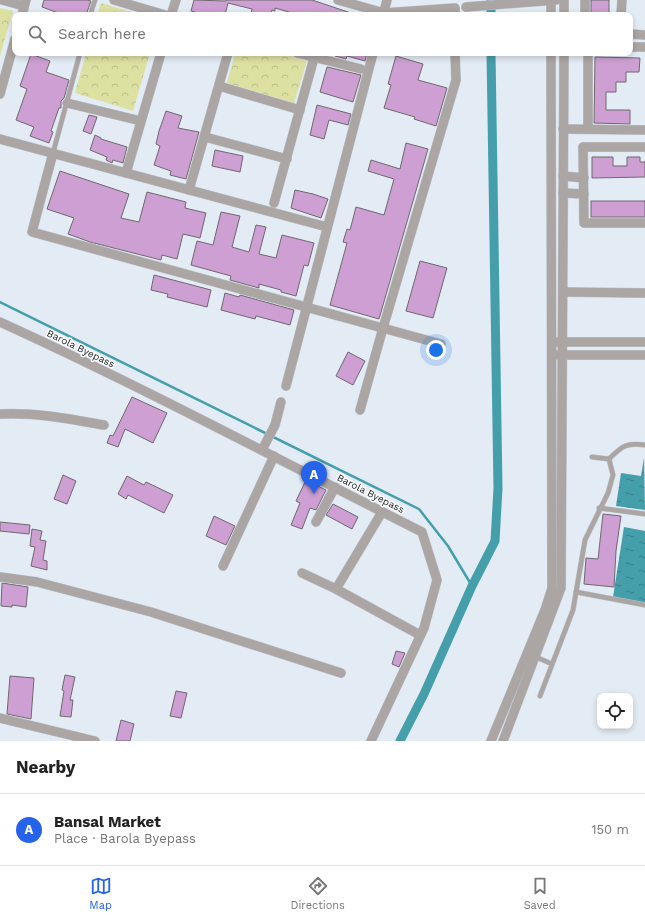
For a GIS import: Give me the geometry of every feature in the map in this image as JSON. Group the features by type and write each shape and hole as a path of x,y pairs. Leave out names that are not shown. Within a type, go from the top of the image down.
{"street":[{"path":"2,0 24,7"},
{"path":"114,0 156,12"},
{"path":"172,12 176,0"},
{"path":"338,0 377,12"},
{"path":"384,12 387,0"},
{"path":"551,0 551,12"},
{"path":"466,7 556,0"},
{"path":"564,0 564,12"},
{"path":"585,0 585,12"},
{"path":"621,12 622,0"},
{"path":"407,12 455,8 455,12"},
{"path":"633,34 645,34"},
{"path":"633,47 645,47"},
{"path":"0,94 12,50"},
{"path":"126,173 160,56"},
{"path":"189,190 227,56"},
{"path":"307,56 360,69"},
{"path":"286,386 372,56"},
{"path":"360,410 456,80 455,56"},
{"path":"491,741 545,610 552,588 551,56"},
{"path":"503,741 561,588 564,56"},
{"path":"588,56 588,128"},
{"path":"274,203 314,58"},
{"path":"219,86 300,110"},
{"path":"67,103 141,121"},
{"path":"563,129 588,128 645,130"},
{"path":"205,137 287,159"},
{"path":"0,139 327,227"},
{"path":"645,147 583,147 584,223 645,223"},
{"path":"53,153 32,232 442,344"},
{"path":"563,176 584,178"},
{"path":"563,193 584,194"},
{"path":"563,292 645,293"},
{"name":"Barola Byepass","path":"0,322 264,447 274,456 422,532 437,580 420,635 372,741"},
{"path":"551,342 645,342"},
{"path":"551,355 645,355"},
{"path":"264,447 275,425 281,402"},
{"path":"0,414 12,413 55,416 104,425"},
{"path":"223,566 274,456"},
{"path":"316,522 335,487"},
{"path":"336,589 382,512"},
{"path":"302,573 336,589 420,635"},
{"path":"0,577 37,582 151,612 341,673"},
{"path":"0,718 95,741"}],"lane":[{"path":"91,12 94,0"},
{"path":"53,153 79,56"},
{"path":"540,696 573,610 585,540 599,508 608,493 613,476 610,459 620,447 633,443 645,445"},
{"path":"592,457 610,459"},
{"path":"599,508 645,514"},
{"path":"576,592 645,605"},
{"path":"536,657 552,664"}],"green space":[{"path":"101,3 131,12 98,12"},
{"path":"0,8 13,11 0,56"},
{"path":"85,56 149,56 133,111 75,93"},
{"path":"234,56 290,56 307,61 294,103 227,83"}],"water":[{"path":"644,458 645,510 616,506 621,473 641,476"},
{"path":"624,527 645,531 645,603 613,597"}],"building":[{"path":"44,0 91,1 87,12 56,12 42,7"},
{"path":"194,0 312,0 348,12 289,12 275,8 275,11 272,10 272,12 252,12 252,9 228,3 226,12 191,11"},
{"path":"591,0 609,0 609,12 591,12"},
{"path":"30,56 36,56 50,61 46,72 69,80 64,98 61,101 61,108 59,108 51,131 53,132 49,143 30,136 34,127 16,120 27,89 20,86"},
{"path":"335,56 347,56 346,59"},
{"path":"347,56 366,56 365,61"},
{"path":"396,56 423,64 418,80 447,88 436,126 414,119 415,117 384,108 391,85 388,84"},
{"path":"595,57 640,58 639,72 626,72 626,82 616,82 616,92 606,92 606,110 630,110 630,124 594,123"},
{"path":"327,67 361,75 353,102 320,92"},
{"path":"317,105 351,114 348,125 329,120 324,139 310,135"},
{"path":"166,111 182,116 178,128 199,132 186,179 170,175 171,171 154,165 160,146 156,144"},
{"path":"89,115 97,117 91,134 83,131"},
{"path":"95,135 101,139 127,147 123,163 113,160 112,163 106,160 107,157 90,150"},
{"path":"406,143 428,149 379,319 330,305 347,243 343,242 347,229 350,230 356,207 384,215 394,179 368,171 371,160 400,169"},
{"path":"215,150 243,156 240,172 212,166"},
{"path":"592,157 613,157 613,166 627,166 627,157 640,157 640,162 645,162 645,177 592,178"},
{"path":"60,171 129,194 121,218 139,222 147,192 186,202 185,208 206,213 200,238 183,234 177,259 162,255 161,260 90,242 68,234 74,218 47,209"},
{"path":"295,190 328,199 321,218 291,208"},
{"path":"591,201 645,201 645,217 591,217"},
{"path":"221,212 240,216 232,247 249,252 256,225 266,227 259,254 276,258 282,235 314,243 308,266 304,265 296,296 259,284 259,288 230,280 231,276 191,265 197,241 213,245"},
{"path":"420,261 447,268 433,318 406,311"},
{"path":"154,275 211,290 207,307 167,297 168,294 151,290"},
{"path":"225,293 239,297 240,295 294,310 290,325 256,316 255,319 221,310"},
{"path":"348,352 365,361 353,385 336,376"},
{"path":"132,397 167,413 153,443 125,429 118,447 107,443 110,435 113,436"},
{"path":"63,475 76,481 67,504 54,499"},
{"path":"127,476 144,485 146,482 173,495 164,513 128,495 126,499 118,494"},
{"path":"306,480 326,490 316,510 310,508 302,529 291,525 300,503 296,501"},
{"path":"333,504 358,517 352,529 326,515"},
{"path":"603,514 621,516 616,551 614,587 584,584 586,558 598,559"},
{"path":"214,516 235,526 226,545 206,536"},
{"path":"0,522 30,525 29,534 0,531"},
{"path":"32,529 42,531 40,540 46,541 43,560 47,561 47,570 31,566 35,547 30,546"},
{"path":"2,583 28,587 26,607 12,605 12,607 1,606"},
{"path":"396,651 405,653 399,667 392,664"},
{"path":"65,675 75,677 70,700 73,700 71,717 60,716"},
{"path":"10,676 34,678 31,719 7,714"},
{"path":"176,691 187,693 181,718 170,716"},
{"path":"121,720 134,724 130,741 116,741"}],"waterway":[{"path":"491,0 491,12"},
{"path":"400,741 424,694 472,586 495,541 498,488 491,56"},
{"path":"0,302 419,509 448,546 472,586"}],"place":[{"name":"Bansal Market","path":"314,494"}]}
